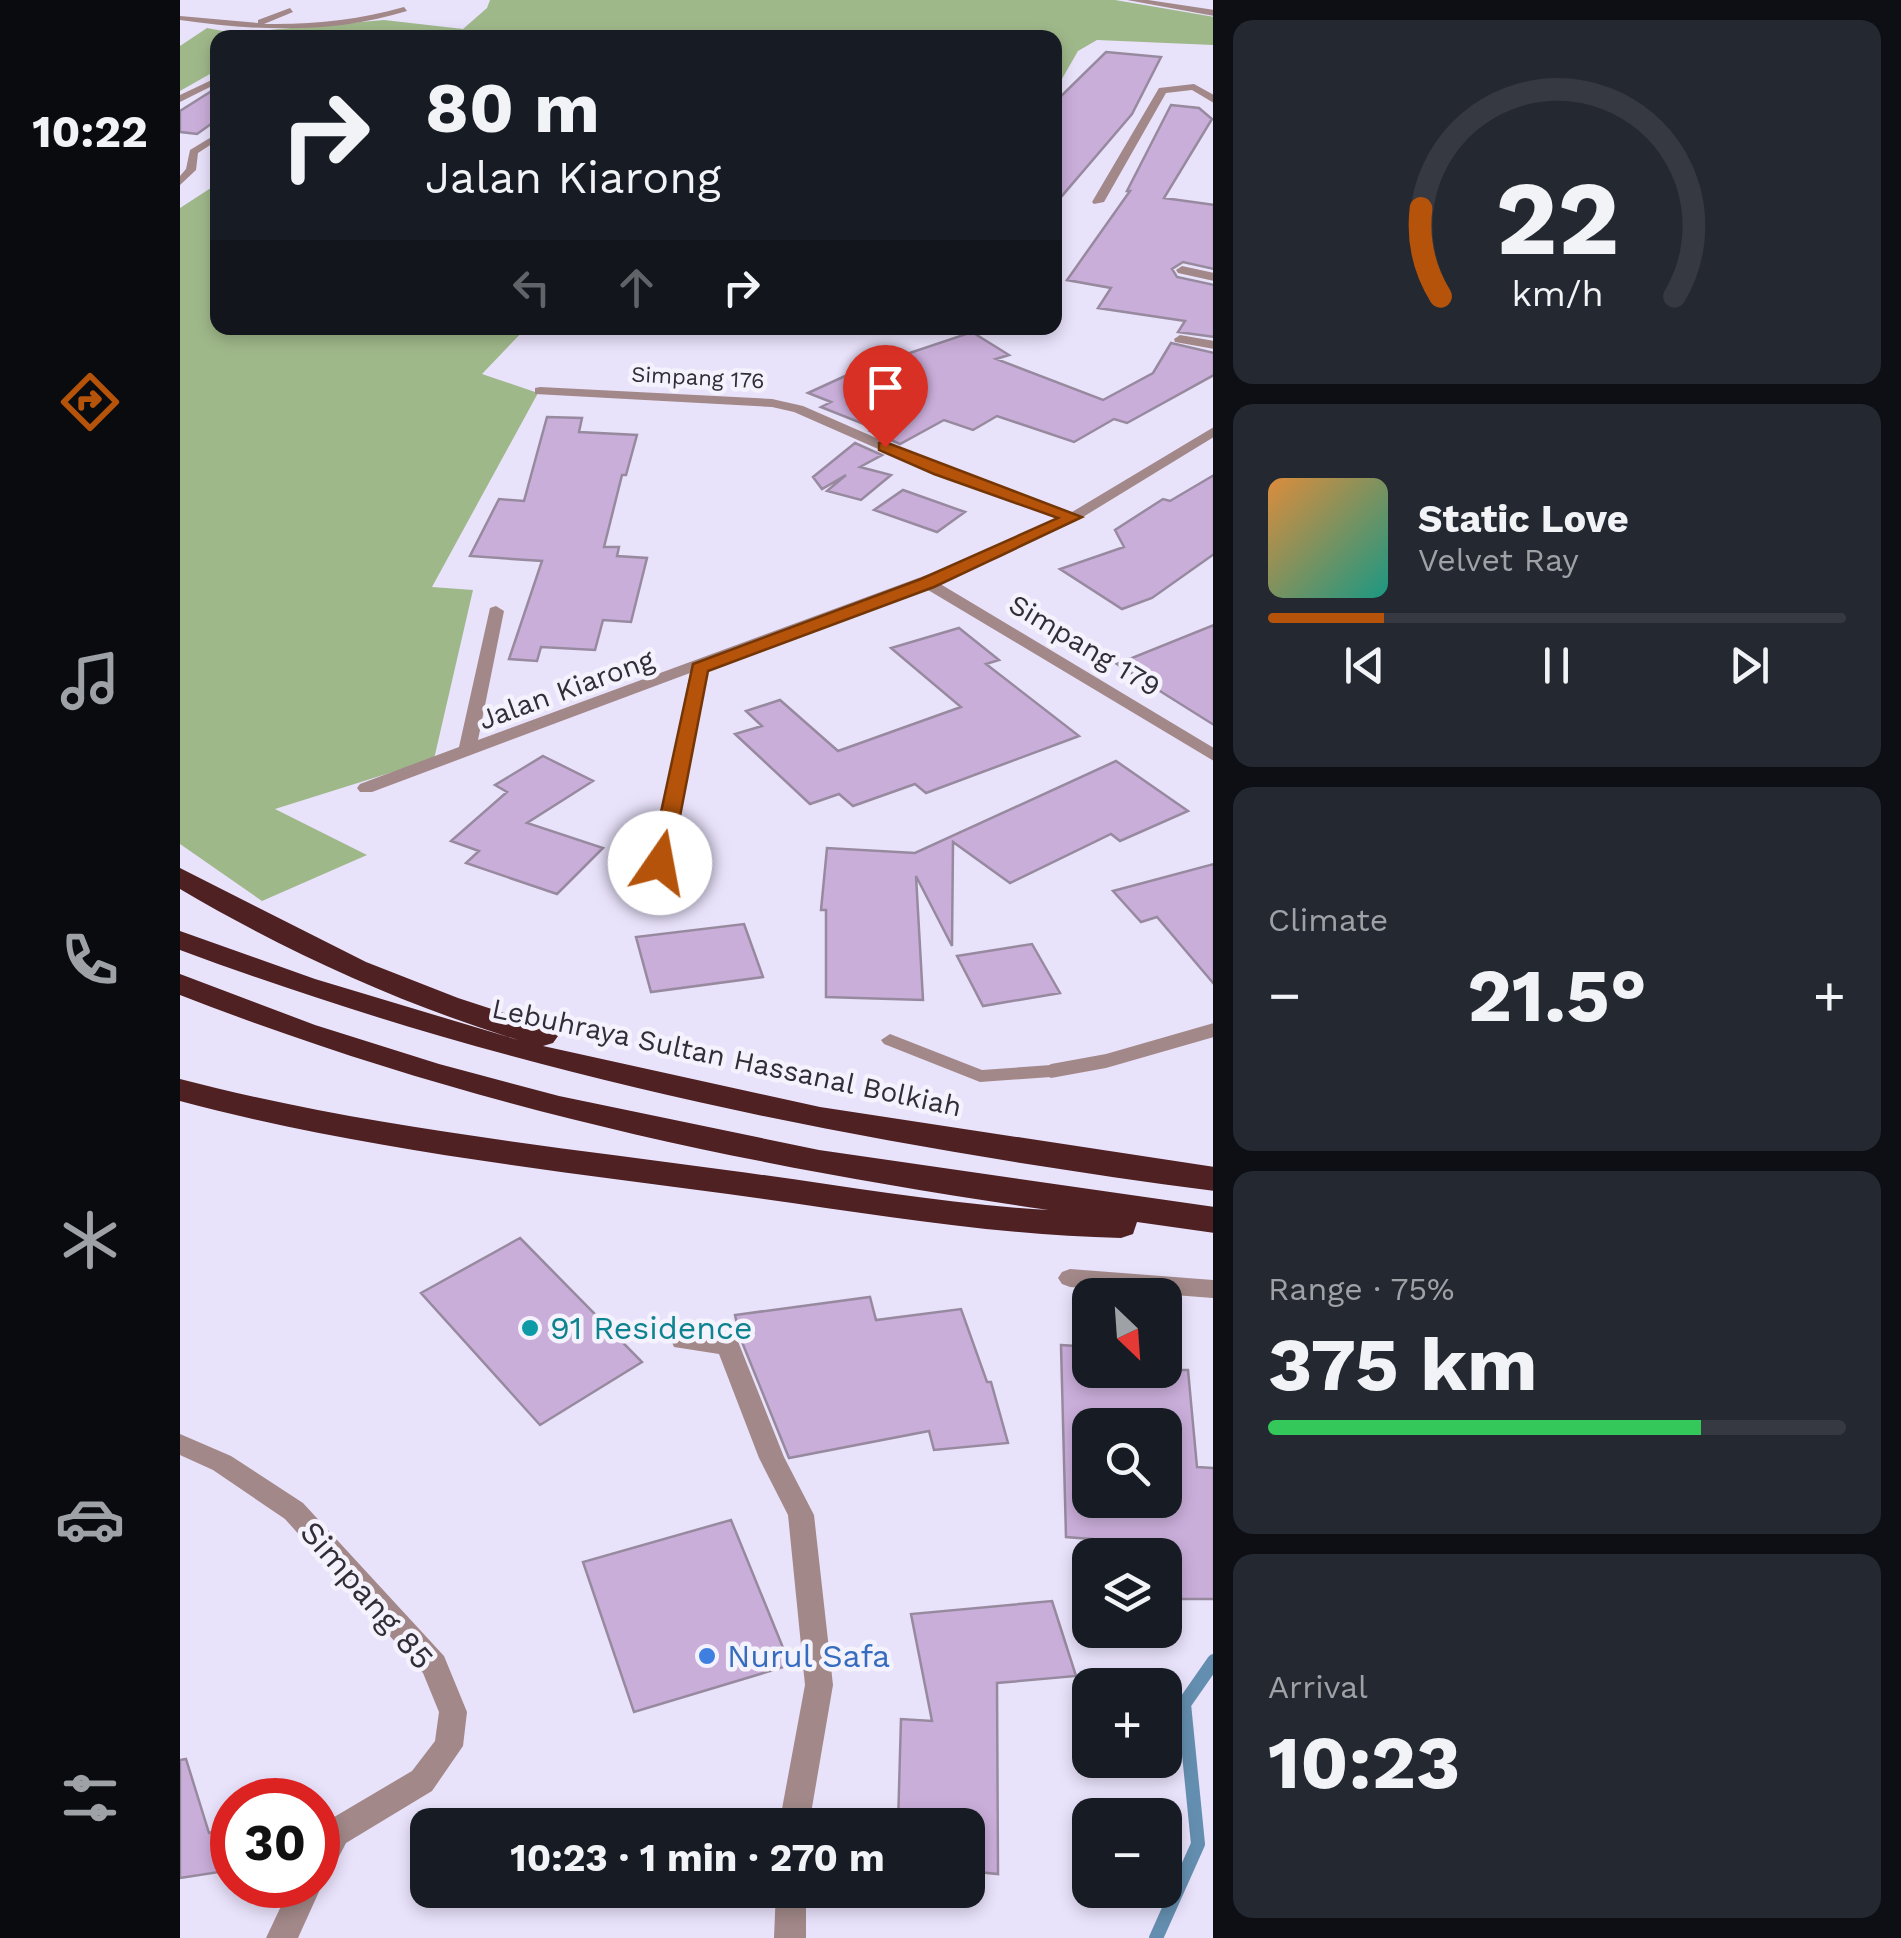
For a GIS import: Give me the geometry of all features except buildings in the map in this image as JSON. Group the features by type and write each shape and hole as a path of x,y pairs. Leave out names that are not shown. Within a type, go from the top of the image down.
{"highway":[{"path":"180,877 247,918 375,979 506,1026 839,1121"},
{"name":"Lebuhraya Sultan Hassanal Bolkiah","path":"180,940 403,1020 582,1068 839,1121 1025,1153 1213,1179"},
{"path":"180,984 354,1049 492,1092 646,1130 1018,1194 1213,1222"},
{"path":"180,1090 294,1118 401,1137 931,1210 1101,1225 1213,1222"}],"street":[{"path":"1131,0 1213,14"},
{"path":"1098,202 1163,90 1194,87 1213,99"},
{"path":"1182,270 1213,277"},
{"path":"1180,339 1213,345"},
{"name":"Simpang 176","path":"540,391 772,403 798,410 940,471 1073,517"},
{"name":"Jalan Kiarong","path":"366,788 928,583 1073,517 1213,432"},
{"name":"Simpang 179","path":"928,583 1213,755"},
{"path":"466,752 496,611"},
{"path":"660,863 700,668"},
{"path":"1051,1071 1106,1061 1213,1030"},
{"path":"1070,1278 1213,1289"},
{"path":"683,1340 728,1346 772,1458 801,1514 819,1685 797,1808"},
{"name":"Simpang 85","path":"180,1444 222,1462 294,1511 434,1665 453,1712 449,1746 422,1781 340,1829"},
{"path":"282,1938 296,1908"},
{"path":"790,1908 790,1938"}],"lane":[{"path":"180,18 252,26 376,18 404,9"},
{"path":"252,26 290,10"},
{"path":"180,99 210,83"},
{"path":"180,140 205,144"},
{"path":"180,182 191,170 193,152 210,141"},
{"path":"890,1040 980,1076 1051,1071"}],"green space":[{"path":"490,0 1115,0 1213,17 1213,45 1097,40 1078,51 1062,79 1062,30 268,30 384,20 463,29 487,8"},
{"path":"207,28 217,30 210,30 210,74 180,91 180,46"},
{"path":"210,189 210,335 519,335 482,374 538,393 432,587 473,590 434,759 275,809 367,855 262,901 180,844 180,208"}],"waterway":[{"path":"1156,1938 1198,1844 1184,1704 1213,1662"}],"place":[{"name":"91 Residence","path":"530,1328"},
{"name":"Nurul Safa","path":"707,1656"}],"route":[{"path":"660,863 700,668 928,583 1073,517 1001,494 885,447"}]}
